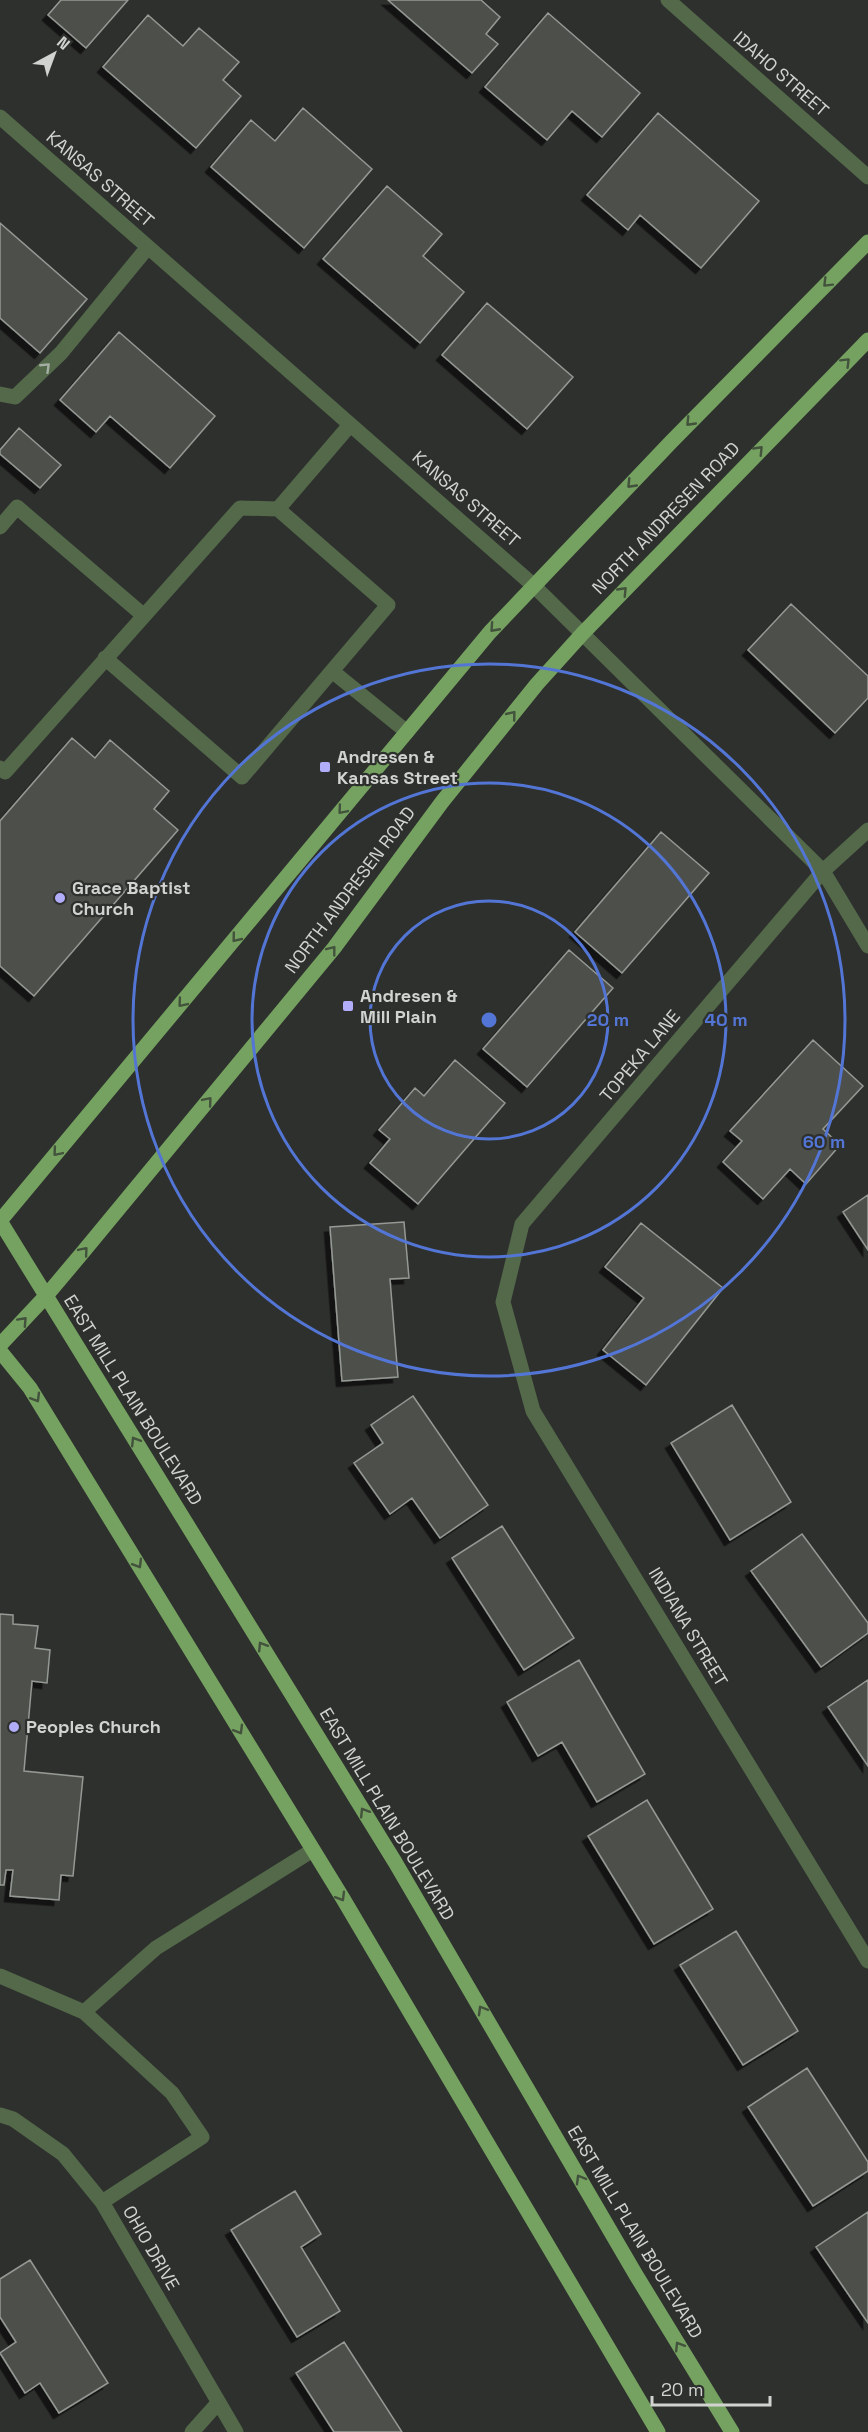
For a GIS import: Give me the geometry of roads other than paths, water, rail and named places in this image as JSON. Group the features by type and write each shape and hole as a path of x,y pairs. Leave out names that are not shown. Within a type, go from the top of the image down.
{"main road":[{"path":"0,1221 490,632 533,585 868,242"},
{"name":"NORTH ANDRESEN ROAD","path":"0,1345 46,1296 334,948 442,802 537,684 582,633 868,340"},
{"name":"EAST MILL PLAIN BOULEVARD","path":"0,1221 389,1851 636,2275 732,2432"},
{"path":"0,1352 30,1388 313,1850 658,2432"}],"street":[{"name":"IDAHO STREET","path":"668,0 868,177"},
{"name":"KANSAS STREET","path":"0,117 533,585 823,871 868,946"},
{"path":"0,394 15,397 61,353 148,247"},
{"path":"278,509 350,425"},
{"path":"0,527 17,507 143,615"},
{"path":"0,768 5,772 105,658 143,615 240,508 278,509 388,605 242,777 105,658"},
{"path":"332,671 407,732"},
{"name":"TOPEKA LANE","path":"503,1302 522,1224 823,871 868,830"},
{"name":"INDIANA STREET","path":"503,1302 533,1411 868,1961"},
{"path":"84,2012 156,1948 313,1850"},
{"path":"0,1976 84,2012 172,2093 202,2137 102,2202"},
{"name":"OHIO DRIVE","path":"0,2115 13,2119 63,2154 102,2202 236,2432"},
{"path":"192,2432 218,2403"}],"place":[{"name":"Andresen & Kansas Street","path":"325,767"},
{"name":"Grace Baptist Church","path":"60,898"},
{"name":"Andresen & Mill Plain","path":"348,1006"},
{"name":"Peoples Church","path":"14,1727"}]}
